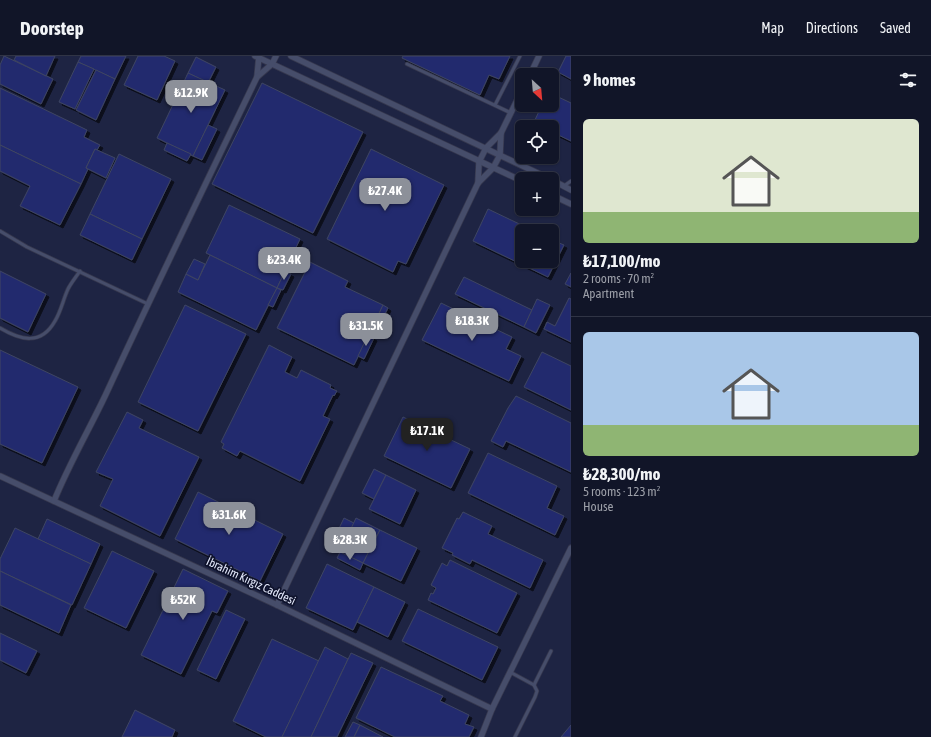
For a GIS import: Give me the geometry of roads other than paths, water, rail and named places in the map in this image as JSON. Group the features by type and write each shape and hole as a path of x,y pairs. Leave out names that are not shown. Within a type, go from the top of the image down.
{"street":[{"path":"54,501 64,476 100,406 257,77 272,64 276,56"},
{"path":"291,56 535,172"},
{"path":"533,68 539,56"},
{"path":"257,77 257,57 515,178"},
{"path":"478,183 479,162 486,148 501,133 515,105"},
{"path":"277,605 478,183 493,168 500,155 501,133"},
{"path":"559,184 571,190"},
{"path":"559,198 571,204"},
{"name":"İbrahim Kırgız Caddesi","path":"0,476 277,605 492,710"},
{"path":"481,737 510,672 571,548"}],"lane":[{"path":"495,105 520,56"},
{"path":"407,64 511,113"},
{"path":"564,186 571,182"},
{"path":"0,230 27,247 148,304"},
{"path":"0,328 15,336 30,339 42,336 55,322 68,288 80,271"},
{"path":"534,685 552,651"},
{"path":"510,672 534,685 537,690 536,697 515,737"}]}
